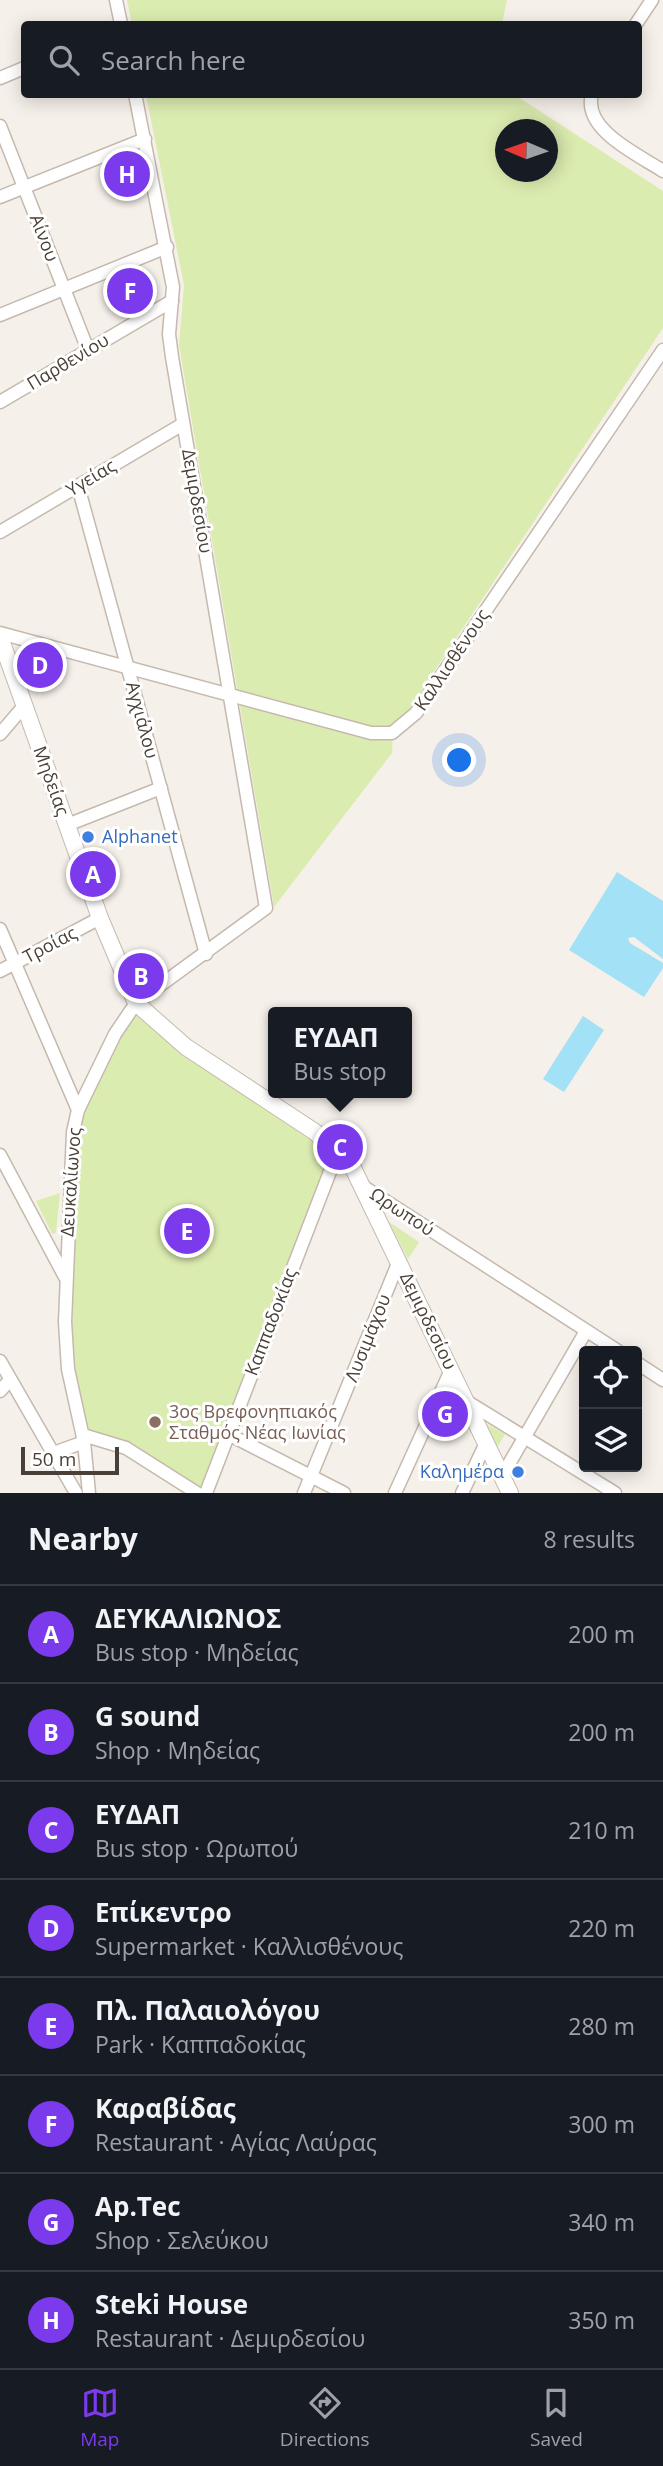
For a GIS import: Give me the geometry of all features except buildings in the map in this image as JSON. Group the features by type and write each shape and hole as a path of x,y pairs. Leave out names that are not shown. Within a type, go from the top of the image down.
{"street":[{"path":"116,0 120,21"},
{"path":"638,21 652,0"},
{"path":"0,78 21,69"},
{"name":"Δεμιρδεσίου","path":"136,98 167,247 173,287 169,334 232,694 266,908"},
{"path":"592,98 592,115 602,129 663,171"},
{"name":"Αίνου","path":"0,126 88,350"},
{"path":"0,197 145,139"},
{"path":"0,315 167,247"},
{"name":"Παρθενίου","path":"0,402 172,300"},
{"name":"Καλλισθένους","path":"0,635 232,694 371,733 393,733 416,713 663,350"},
{"name":"Υγείας","path":"0,532 183,424"},
{"name":"Αγχιάλου","path":"78,486 206,954"},
{"name":"Μηδείας","path":"0,635 100,918 136,1003"},
{"path":"0,734 24,706"},
{"path":"67,825 160,788"},
{"name":"Δευκαλίωνος","path":"89,1493 84,1439 68,1369 65,1277 73,1132 78,1110 115,1034 136,1003 266,908"},
{"name":"Τροίας","path":"0,971 100,918"},
{"path":"0,929 78,1110"},
{"name":"Ωρωπού","path":"136,1003 186,1047 315,1132 338,1151 364,1187 610,1346"},
{"name":"Καππαδοκίας","path":"206,1493 338,1151"},
{"path":"0,1155 65,1277"},
{"name":"Δεμιρδεσίου","path":"364,1187 510,1493"},
{"name":"Λυσιμάχου","path":"304,1493 399,1261"},
{"path":"502,1476 586,1331"},
{"path":"0,1361 51,1454 76,1493"},
{"path":"642,1366 663,1380"},
{"path":"395,1493 451,1370"},
{"path":"0,1391 10,1380"},
{"path":"466,1401 615,1493"},
{"path":"228,1434 312,1474 344,1493"},
{"path":"51,1454 84,1439 126,1448 197,1493"},
{"path":"462,1493 486,1443"}],"green space":[{"path":"127,0 507,0 503,21 131,21"},
{"path":"147,98 520,98 552,119 495,119 495,182 558,182 558,123 663,191 663,328 393,733 392,753 274,907 179,345 184,285"},
{"path":"136,1003 338,1151 206,1493 126,1448 83,1435 68,1369 73,1132"},
{"path":"60,1193 56,1233 52,1234 36,1201"},
{"path":"389,1222 419,1242 408,1259"},
{"path":"483,1422 505,1434 496,1450"}],"water":[{"path":"617,872 663,901 663,959 634,937 628,938 630,943 663,963 663,968 644,997 569,950"},
{"path":"583,1016 604,1030 564,1092 543,1079"}],"place":[{"name":"Steki House","path":"127,174"},
{"name":"Καραβίδας","path":"130,291"},
{"name":"Επίκεντρο","path":"40,665"},
{"name":"Alphanet","path":"88,837"},
{"name":"ΔΕΥΚΑΛΙΩΝΟΣ","path":"93,874"},
{"name":"G sound","path":"141,976"},
{"name":"ΕΥΔΑΠ","path":"340,1147"},
{"name":"Πλ. Παλαιολόγου","path":"187,1231"},
{"name":"Ap.Tec","path":"445,1414"},
{"name":"3ος Βρεφονηπιακός Σταθμός Νέας Ιωνίας","path":"155,1422"},
{"name":"Καλημέρα","path":"518,1472"}]}
